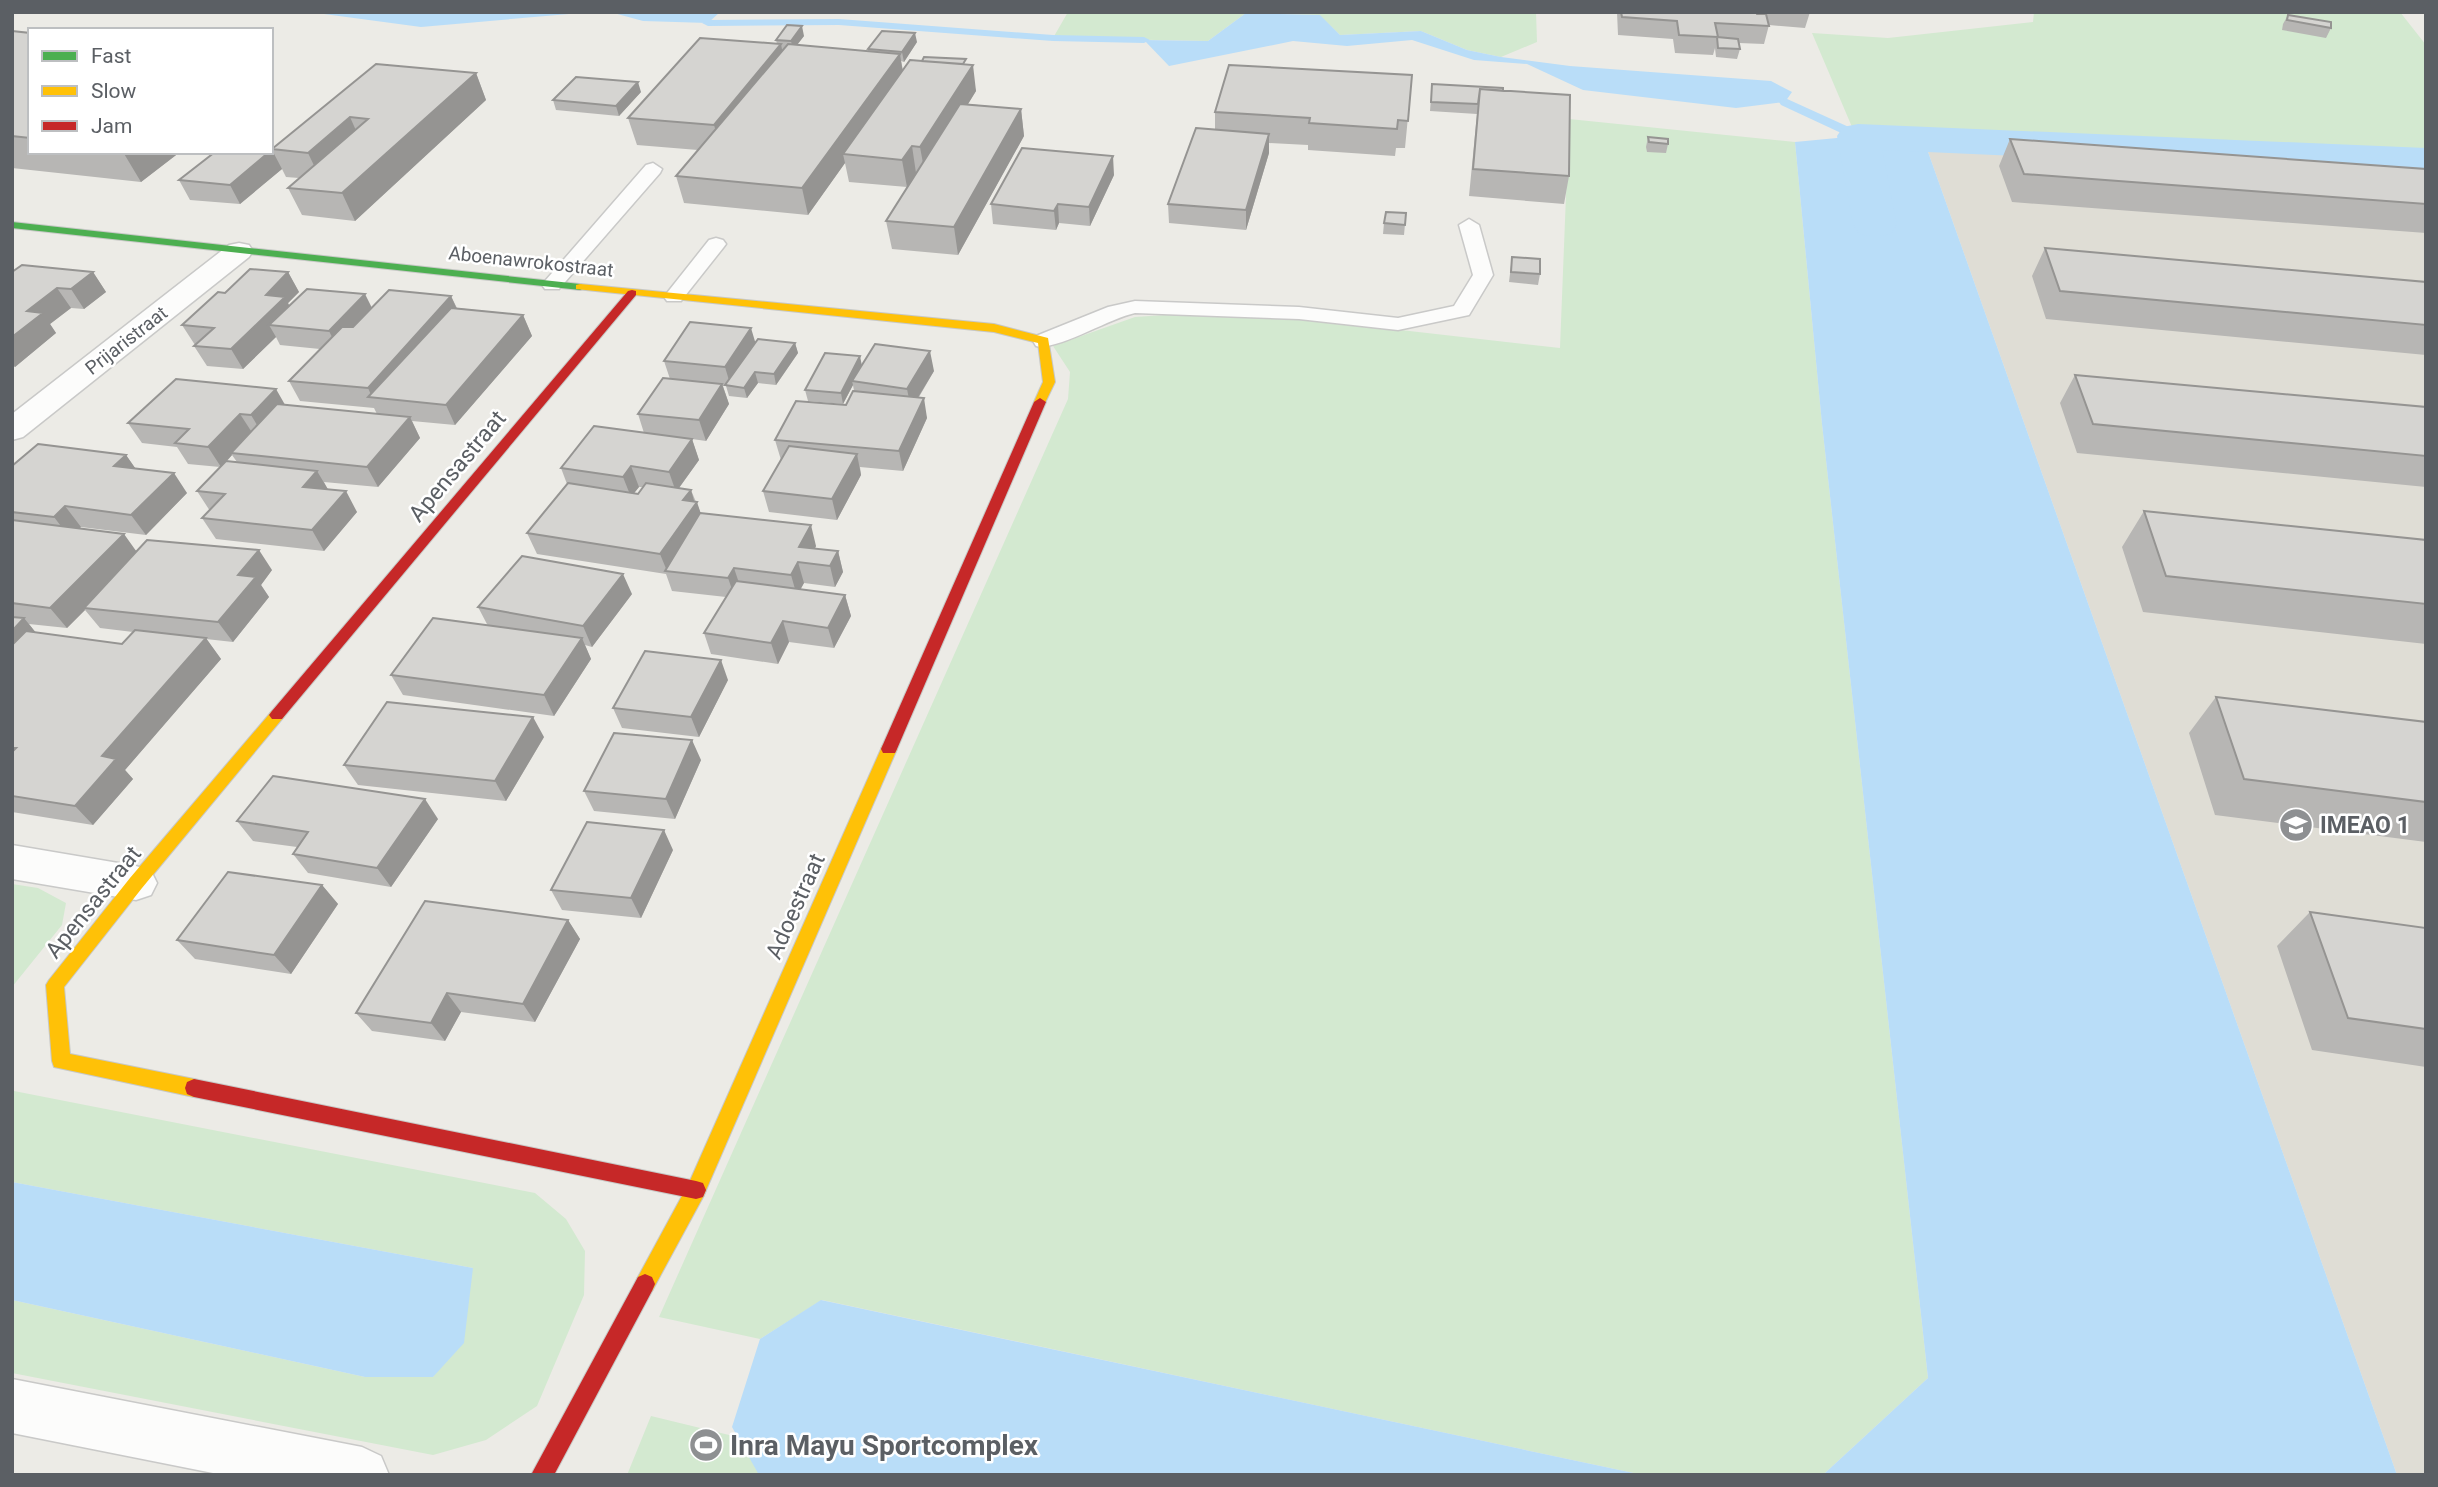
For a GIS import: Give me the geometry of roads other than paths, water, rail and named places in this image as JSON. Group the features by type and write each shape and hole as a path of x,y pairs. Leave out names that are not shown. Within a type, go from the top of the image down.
{"street":[{"name":"Aboenawrokostraat","path":"12,225 552,285 994,328 1044,341"},
{"name":"Prijaristraat","path":"12,430 239,251"},
{"name":"Apensastraat","path":"632,293 136,883 55,985 61,1061 696,1190"},
{"name":"Adoestraat","path":"542,1475 696,1190 1049,382 1044,341"},
{"path":"12,862 136,883"},
{"path":"12,1406 362,1475"}],"lane":[{"path":"552,285 653,169"},
{"path":"1044,341 1115,311 1135,307 1299,313 1398,324 1461,312 1483,275 1469,225"},
{"path":"674,297 716,244"}],"water":[{"path":"268,12 592,12 421,27 324,14"},
{"path":"610,12 720,12 708,23 643,21"},
{"path":"1246,13 1320,15 1340,35 1421,31 1467,50 1501,57 1570,66 1771,81 1792,92 1785,102 1736,108 1583,90 1527,64 1474,60 1412,40 1347,46 1293,41 1169,66 1144,40 1208,41"},
{"path":"1858,136 1927,149 2397,1475 1774,1475 1825,1473 1928,1378 1822,424 1795,142"},
{"path":"12,1182 473,1268 464,1343 433,1377 365,1377 12,1300"},
{"path":"821,1300 1643,1475 759,1475 732,1427 760,1339"}],"waterway":[{"path":"708,23 839,22 1053,38 1144,40"},
{"path":"1785,102 1858,136"},
{"path":"1875,224 1858,136 2426,161"}],"place":[{"name":"IMEAO 1","path":"2296,825"},
{"name":"Inra Mayu Sportcomplex","path":"706,1445"}]}
